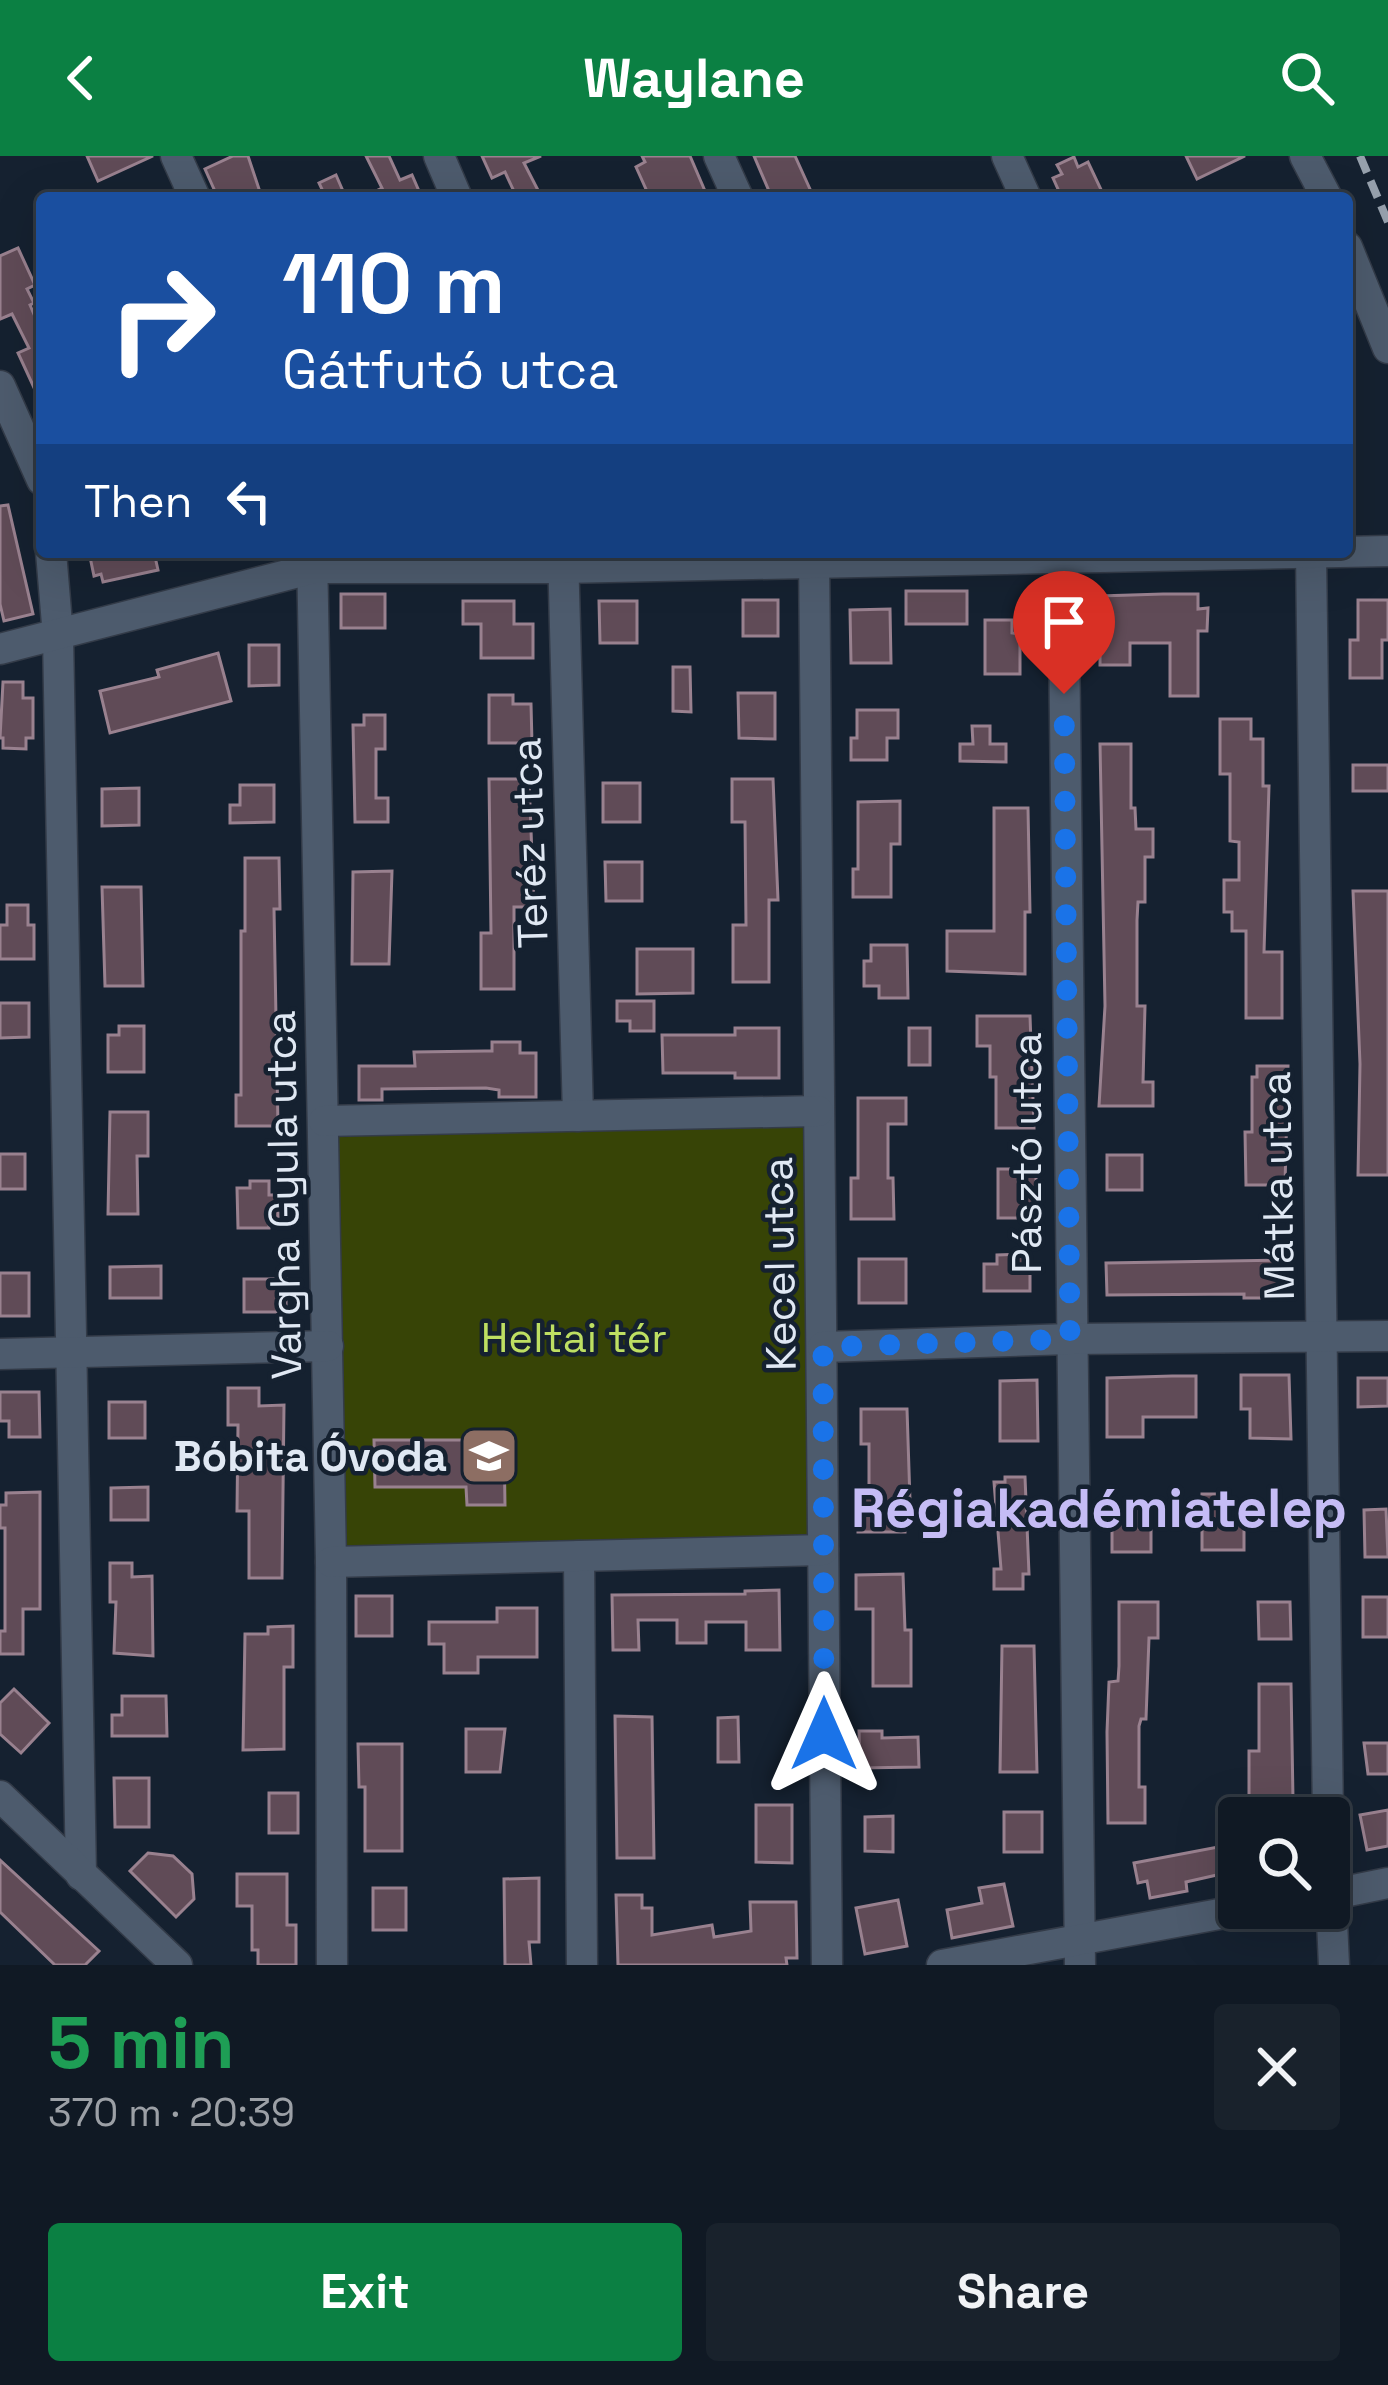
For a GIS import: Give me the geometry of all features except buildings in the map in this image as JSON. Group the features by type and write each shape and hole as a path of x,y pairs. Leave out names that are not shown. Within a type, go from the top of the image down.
{"street":[{"path":"176,156 192,192"},
{"path":"439,156 454,192"},
{"path":"719,156 735,192"},
{"path":"1007,156 1023,192"},
{"path":"1305,156 1324,192"},
{"path":"1353,262 1388,348"},
{"path":"0,386 36,467"},
{"path":"1353,552 1388,550"},
{"path":"52,558 58,636 81,1875"},
{"path":"0,650 313,560 730,558"},
{"name":"Kecel utca","path":"814,558 827,1965"},
{"name":"Pásztó utca","path":"1063,558 1079,1952"},
{"name":"Mátka utca","path":"1311,558 1328,1797"},
{"name":"Vargha Gyula utca","path":"313,560 331,1562 332,1965"},
{"name":"Teréz utca","path":"563,560 578,1116"},
{"path":"324,1121 818,1111"},
{"path":"823,1347 1388,1336"},
{"path":"0,1354 328,1346"},
{"path":"331,1562 823,1550"},
{"path":"579,1556 582,1965"},
{"path":"0,1796 177,1965"},
{"path":"1350,1890 1388,1883"},
{"path":"942,1965 1079,1952 1218,1917"},
{"path":"1331,1929 1334,1965"}],"green space":[{"name":"Heltai tér","path":"818,1111 823,1550 331,1562 324,1122"}],"railway":[{"path":"1360,156 1388,222"}],"place":[{"name":"Bóbita Óvoda","path":"489,1456"}],"district":[{"name":"Régiakadémiatelep","path":"1099,1508"}],"route":[{"path":"824,1734 823,1347 1070,1339 1064,694"}]}
